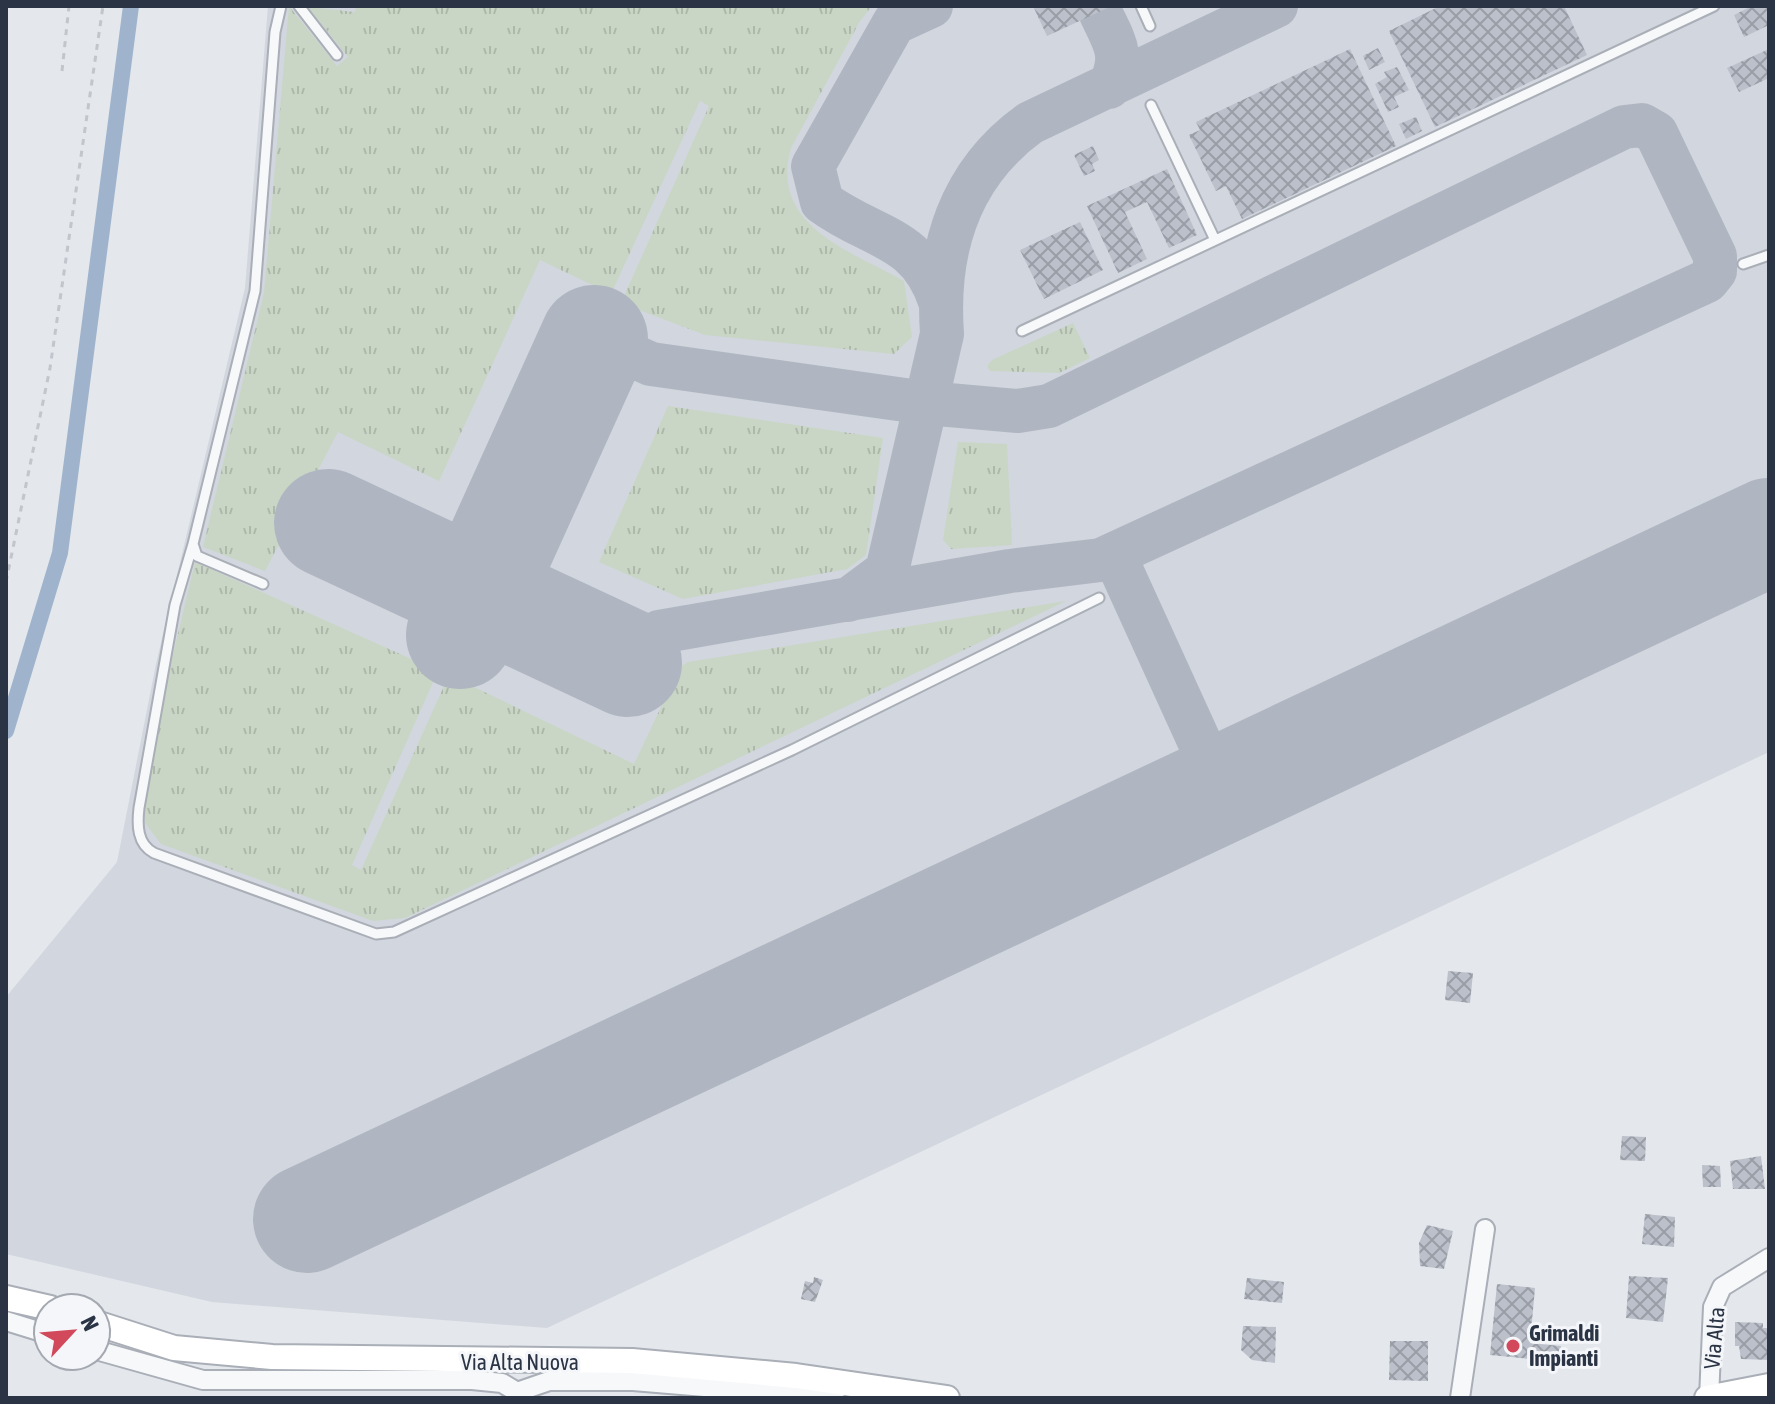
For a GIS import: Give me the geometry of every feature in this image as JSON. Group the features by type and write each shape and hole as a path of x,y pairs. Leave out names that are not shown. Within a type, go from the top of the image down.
{"street":[{"path":"1460,1398 1485,1229"},
{"name":"Via Alta","path":"1708,1398 1713,1307 1722,1287 1769,1258"},
{"path":"6,1298 32,1304"},
{"path":"6,1321 32,1329"},
{"name":"Via Alta Nuova","path":"112,1328 174,1348 244,1355 463,1362 632,1361 796,1376 897,1395 947,1398"},
{"path":"112,1354 203,1380 472,1380 502,1383 518,1395 549,1381 633,1381 835,1398"},
{"path":"1708,1398 1769,1386"}],"lane":[{"path":"281,6 275,32 255,291 175,605 139,808 139,835 146,848 376,934 394,932 750,770 1099,598"},
{"path":"299,6 337,55"},
{"path":"1141,6 1150,26"},
{"path":"1022,331 1691,11 1714,6"},
{"path":"1151,105 1215,240"},
{"path":"1743,264 1769,255"},
{"path":"193,544 197,556 263,584"}],"path":[{"path":"62,71 69,6"},
{"path":"6,582 50,368 103,6"}],"shaded area":[{"path":"268,6 1769,6 1769,752 547,1328 212,1302 6,1254 6,997 117,862 156,664 245,288"}],"green space":[{"path":"289,6 337,66 348,57 308,7 355,12 356,6 872,6 860,21 791,148 787,175 792,197 803,216 819,232 838,246 904,281 912,337 894,354 705,335 621,303 709,106 700,101 611,294 540,260 439,481 338,432 265,571 203,547 264,293"},
{"path":"1073,323 1090,358 1059,373 990,371 987,366 992,360"},
{"path":"668,406 883,438 866,555 847,569 683,599 599,562"},
{"path":"958,442 1007,444 1012,545 951,549 943,540"},
{"path":"195,562 438,671 352,865 361,870 449,675 634,764 680,667 688,662 1066,601 405,918 373,921 161,844 145,823 144,807 164,693"}],"building":[{"path":"1033,6 1112,6 1047,36"},
{"path":"1440,6 1564,6 1587,55 1435,127 1389,31"},
{"path":"1752,6 1769,6 1769,25 1744,37 1734,15"},
{"path":"1378,48 1385,62 1369,70 1363,56"},
{"path":"1350,49 1396,146 1242,219 1226,186 1216,191 1189,135 1200,130 1196,122"},
{"path":"1769,49 1769,78 1739,92 1727,68"},
{"path":"1397,67 1409,90 1394,97 1399,107 1388,112 1375,84 1387,77 1384,72"},
{"path":"1416,117 1422,131 1406,139 1399,124"},
{"path":"1093,146 1099,160 1092,164 1095,171 1084,176 1074,155"},
{"path":"1167,169 1197,235 1169,248 1147,202 1125,212 1147,259 1118,273 1087,206"},
{"path":"1080,222 1103,270 1044,299 1020,250"},
{"path":"1448,971 1473,973 1470,1003 1445,1000"},
{"path":"1622,1136 1646,1137 1645,1161 1620,1160"},
{"path":"1761,1156 1765,1189 1733,1189 1730,1161"},
{"path":"1702,1165 1720,1166 1721,1187 1703,1187"},
{"path":"1645,1214 1675,1217 1674,1247 1642,1244"},
{"path":"1427,1225 1453,1231 1444,1269 1420,1266 1419,1243"},
{"path":"1629,1276 1668,1278 1663,1322 1626,1318"},
{"path":"814,1277 823,1280 815,1302 801,1299 805,1281 813,1283"},
{"path":"1247,1278 1284,1282 1282,1303 1244,1299"},
{"path":"1497,1284 1535,1288 1530,1343 1561,1346 1560,1362 1490,1355"},
{"path":"1735,1322 1763,1323 1763,1328 1769,1328 1769,1360 1741,1359 1739,1346 1735,1346"},
{"path":"1243,1326 1276,1327 1275,1363 1252,1360 1241,1350"},
{"path":"1390,1341 1428,1341 1428,1381 1389,1380"}],"waterway":[{"path":"6,731 60,553 131,6"}],"taxiway":[{"path":"931,6 894,23 813,166 822,202 906,250 931,279 940,301"},
{"path":"848,600 887,571 942,334 941,303 948,244 969,190 985,166 1030,123 1276,6"},
{"path":"1101,14 1114,42 1117,58 1109,87"},
{"path":"594,339 651,364 926,403 1018,411 1049,406 1624,127 1642,125 1656,133 1715,256 1715,271 1707,281 1101,560 1010,571 659,632 628,663"},
{"path":"1114,554 1221,789"}],"runway":[{"path":"460,635 594,339"},
{"path":"328,523 628,663"},
{"path":"307,1219 1769,532"}],"place":[{"name":"Grimaldi Impianti","path":"1513,1346"}]}
